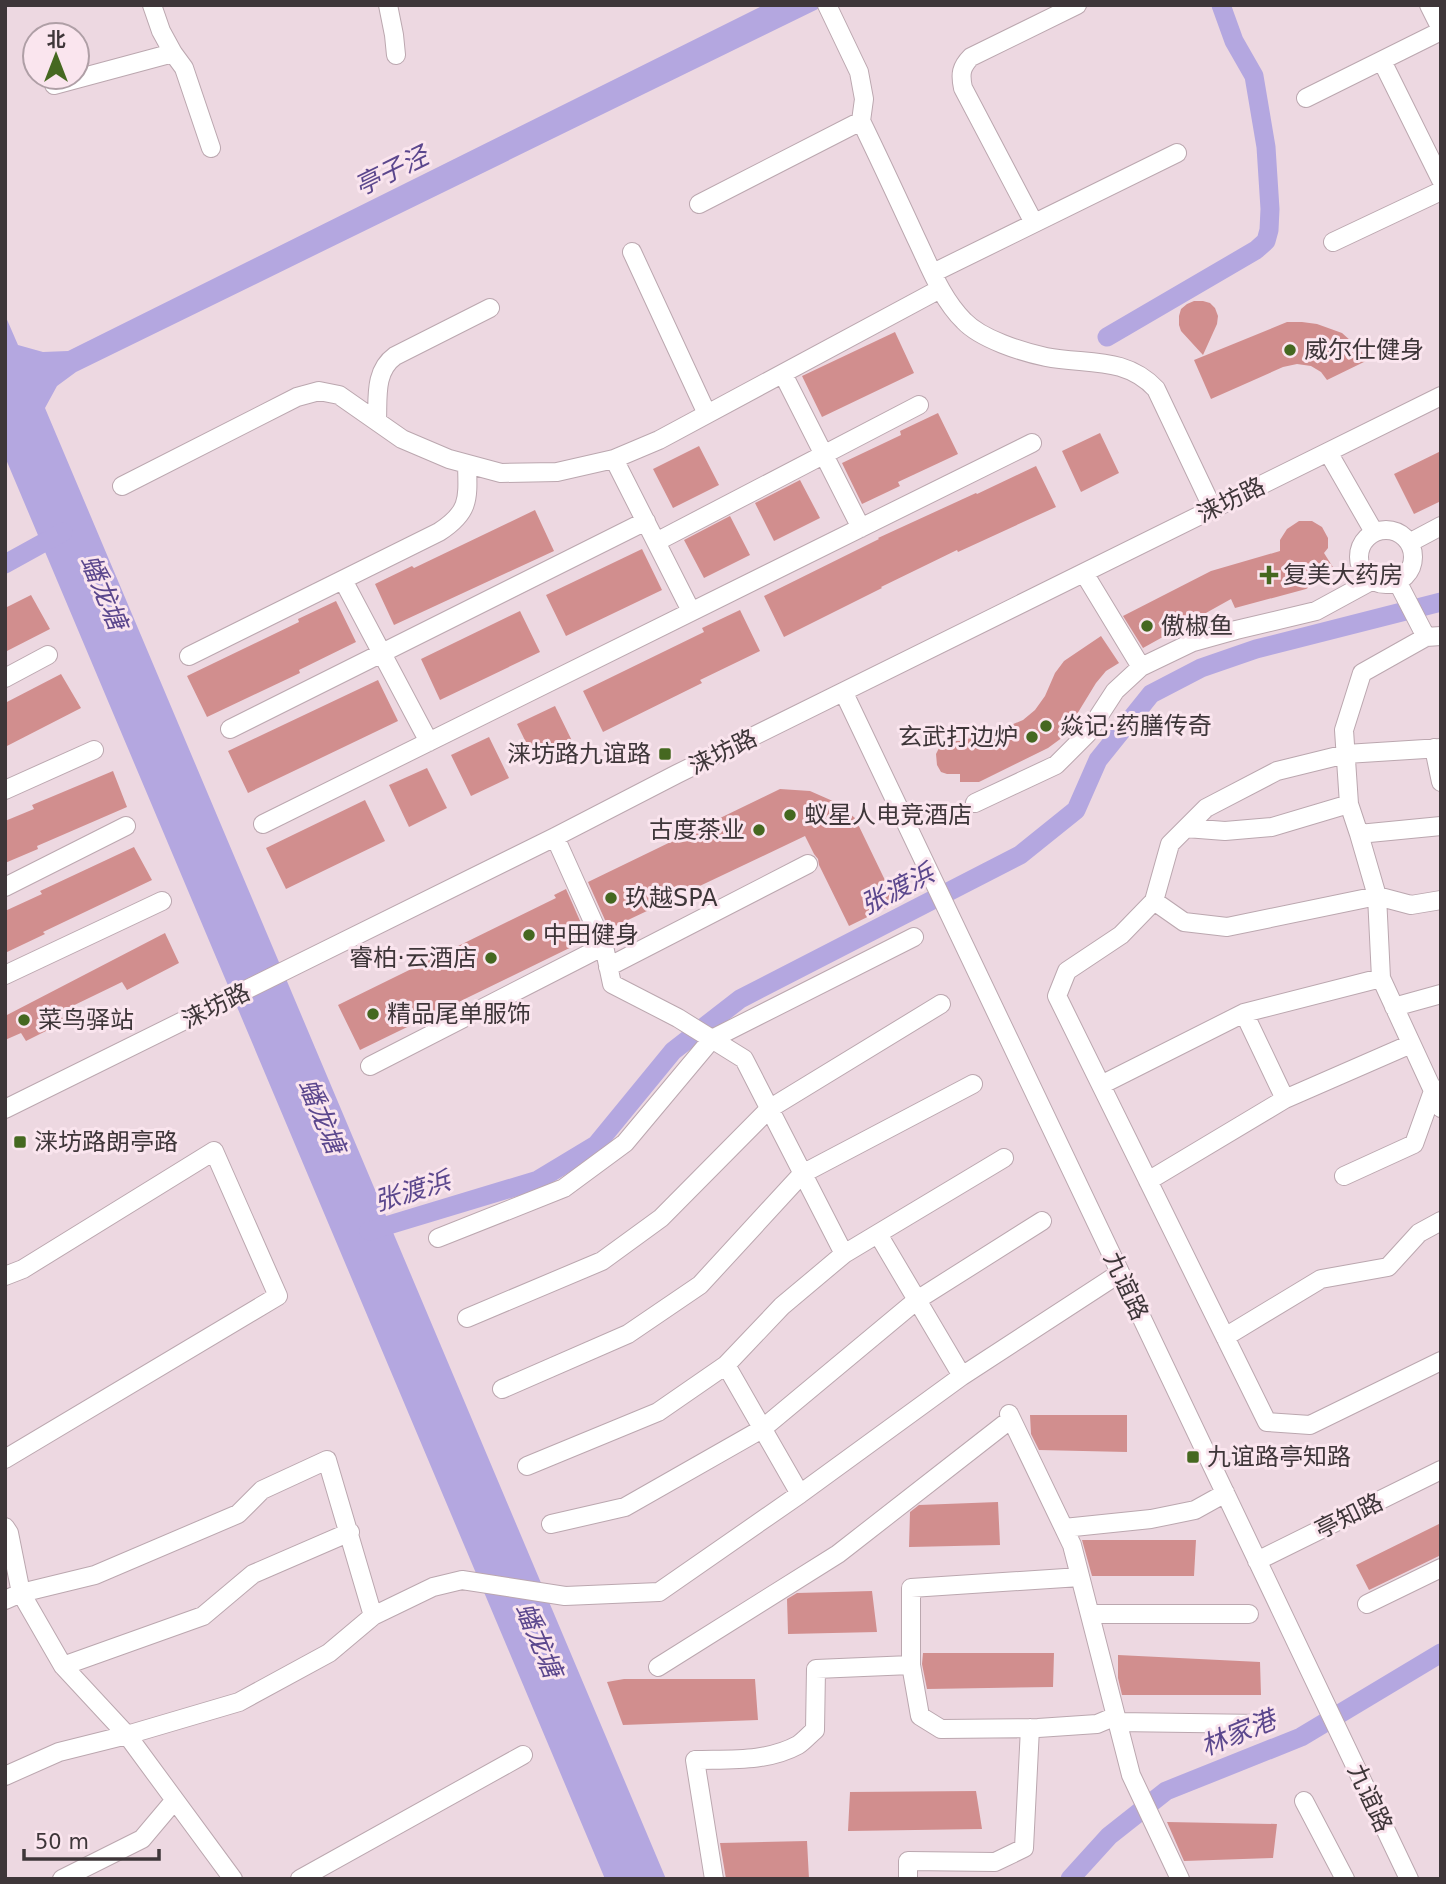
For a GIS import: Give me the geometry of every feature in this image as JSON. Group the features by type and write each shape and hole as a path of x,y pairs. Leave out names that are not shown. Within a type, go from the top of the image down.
{"street":[{"path":"152,5 161,31 184,68 211,148"},
{"path":"388,5 396,55"},
{"path":"827,5 859,72 864,99 862,121 944,297 965,323 990,338 1044,357 1116,365 1146,378 1156,389 1213,509"},
{"path":"1034,223 963,88 960,77 962,65 971,57 1077,5"},
{"path":"1306,98 1441,30 1429,5"},
{"path":"91,75 173,53"},
{"path":"1382,61 1441,180"},
{"path":"699,204 862,121"},
{"path":"122,486 298,397 320,391 340,395 402,439 449,460 501,474 557,472 614,459 659,440 783,374 1034,223 1177,153"},
{"path":"1334,242 1441,191"},
{"path":"632,251 707,415"},
{"path":"377,421 379,376 387,361 490,308"},
{"path":"783,374 861,528"},
{"name":"涞坊路","path":"5,1110 1441,396"},
{"path":"656,542 919,405"},
{"path":"263,824 1032,443"},
{"path":"1328,452 1374,533"},
{"path":"614,459 691,611"},
{"path":"188,656 439,532 456,521 466,504 467,464"},
{"path":"230,729 646,522"},
{"path":"1409,543 1441,526"},
{"path":"1389,530 1397,532 1409,543 1412,560 1410,569 1404,576 1396,581 1381,583 1366,575 1359,560 1362,544 1374,533 1389,530"},
{"path":"1084,573 1141,667"},
{"path":"342,580 429,742"},
{"path":"975,803 1056,765 1087,734 1115,691 1141,667 1193,642 1316,611 1373,580"},
{"path":"1396,581 1433,637 1362,673 1344,730 1349,804 1377,896 1381,978 1411,1044 1437,1089 1441,1108"},
{"path":"5,678 48,655"},
{"name":"九谊路","path":"844,693 1409,1879"},
{"path":"1441,782 1437,748 1346,754 1277,771 1206,808 1170,844 1154,901 1121,935 1067,971 1057,996 1267,1422 1310,1424 1441,1361"},
{"path":"5,790 94,750"},
{"path":"1186,828 1225,831 1272,827 1349,804"},
{"path":"5,887 126,826"},
{"path":"1359,834 1441,826"},
{"path":"555,837 604,946 612,984 678,1018 744,1059 844,1254"},
{"path":"608,967 808,864"},
{"path":"1154,901 1184,922 1227,927 1377,896 1411,905 1441,900"},
{"path":"5,975 162,901"},
{"path":"438,1238 564,1188 625,1143 712,1039 915,937"},
{"path":"370,1066 604,946"},
{"path":"1101,1085 1244,1013 1381,978"},
{"path":"1394,1007 1441,994"},
{"path":"467,1318 602,1261 661,1218 769,1109 941,1004"},
{"path":"1244,1013 1285,1100"},
{"path":"1149,1181 1285,1100 1411,1044"},
{"path":"502,1388 628,1334 700,1284 802,1174 973,1084"},
{"path":"1344,1176 1414,1144 1437,1089"},
{"path":"5,1276 23,1269 214,1151 278,1296 5,1459"},
{"path":"527,1466 659,1412 726,1365 782,1306 844,1254 1004,1158"},
{"path":"551,1524 625,1507 762,1429 917,1300 1042,1221"},
{"path":"1225,1337 1321,1279 1388,1267 1419,1233 1441,1221"},
{"path":"878,1234 962,1376"},
{"path":"5,1776 59,1752 239,1702 329,1653 373,1616 433,1587 463,1580 565,1596 659,1592 962,1376 1120,1273"},
{"path":"726,1365 800,1494"},
{"path":"659,1667 838,1554 1010,1416 1072,1545 1134,1781 1180,1879"},
{"path":"13,1597 95,1575 238,1514 262,1490 327,1460 373,1616"},
{"name":"亭知路","path":"1257,1561 1441,1470"},
{"path":"1064,1528 1151,1519 1195,1510 1224,1492"},
{"path":"5,1527 9,1533 13,1597 63,1666 127,1735 233,1879"},
{"path":"63,1666 203,1616 253,1574 350,1532"},
{"path":"1367,1604 1441,1568"},
{"path":"1080,1577 911,1588 911,1665 920,1716 941,1729 1030,1728 1097,1724 1117,1719 1262,1724"},
{"path":"1090,1614 1249,1614"},
{"path":"714,1879 695,1760 772,1756 799,1744 815,1730 816,1669 911,1665"},
{"path":"908,1879 908,1861 995,1862 1024,1848 1030,1728"},
{"path":"300,1879 523,1755"},
{"path":"62,1879 142,1839 174,1801"},
{"path":"1304,1801 1345,1879"}],"water":[{"name":"蟠龙塘","path":"764,5 826,5 76,372 57,386 45,408 666,1879 605,1879 5,457 5,315 18,345 43,352 68,351"}],"building":[{"path":"1194,301 1210,303 1218,316 1203,355 1181,331 1179,325 1181,309"},
{"name":"威尔仕健身","path":"1287,322 1317,324 1342,333 1360,349 1366,361 1327,380 1311,366 1297,364 1283,367 1211,399 1194,360"},
{"path":"895,332 914,373 822,417 802,376"},
{"path":"938,413 958,454 898,482 900,486 862,504 842,463 901,435 900,431"},
{"path":"1100,433 1119,473 1081,492 1062,451"},
{"path":"699,446 719,485 673,508 653,469"},
{"path":"1441,451 1441,501 1414,514 1394,474"},
{"path":"1036,466 1056,507 958,552 957,550 784,637 764,596 878,538"},
{"path":"800,480 820,518 774,541 755,503"},
{"path":"535,510 554,551 394,625 375,584"},
{"path":"730,516 750,555 704,578 684,540"},
{"path":"1299,521 1312,521 1322,527 1328,538 1328,548 1324,553 1336,572 1306,589 1235,608 1231,599 1143,648 1123,616 1211,571 1280,551 1280,540 1287,529"},
{"path":"642,549 662,590 566,636 546,595"},
{"path":"31,595 50,629 5,652 5,608"},
{"path":"336,601 356,642 299,670 300,673 207,717 187,676 299,622 298,619"},
{"path":"740,610 760,651 603,732 583,691 704,632 702,628"},
{"path":"520,611 540,652 440,700 421,659"},
{"path":"1101,636 1119,663 1106,671 1096,683 1063,737 1048,748 979,782 960,782 960,774 941,772 936,754 940,746 948,741 980,738 1023,720 1045,696 1055,673 1064,661"},
{"path":"61,674 81,708 5,747 5,703"},
{"path":"378,680 398,721 248,793 228,751"},
{"path":"555,706 575,747 537,765 517,724"},
{"path":"489,737 509,778 471,796 451,755"},
{"path":"427,768 447,808 409,827 389,785"},
{"path":"113,771 127,807 37,846 38,849 5,863 5,821 34,809 32,805"},
{"path":"780,789 810,791 835,802 855,818 896,903 849,926 805,836 609,929 588,882"},
{"path":"365,800 385,841 286,889 266,848"},
{"path":"134,847 152,880 5,953 5,911 42,894 40,891"},
{"path":"566,889 588,939 360,1050 338,1005 556,898 554,895"},
{"path":"165,933 179,963 127,990 122,982 60,1012 64,1022 26,1041 21,1033 5,1040 5,1016"},
{"path":"1030,1415 1127,1415 1127,1452 1039,1450 1031,1434"},
{"path":"998,1502 1000,1545 909,1547 910,1512 919,1505"},
{"path":"1441,1523 1441,1555 1369,1590 1356,1565"},
{"path":"1082,1540 1196,1540 1194,1576 1092,1576"},
{"path":"872,1591 877,1632 788,1634 787,1599 797,1593"},
{"path":"923,1653 1054,1653 1053,1687 927,1689 922,1664"},
{"path":"1118,1655 1260,1662 1261,1695 1122,1695 1118,1678"},
{"path":"624,1679 755,1679 758,1720 623,1725 607,1682"},
{"path":"976,1791 982,1829 848,1831 850,1792"},
{"path":"1167,1822 1277,1824 1273,1858 1184,1861"},
{"path":"807,1841 809,1879 726,1879 720,1843"}],"waterway":[{"path":"1107,337 1256,250 1266,241 1270,209 1266,147 1254,76 1234,41 1221,5"},
{"path":"5,564 63,532"},
{"name":"张渡浜","path":"369,1231 538,1180 596,1145 673,1051 740,999 1020,855 1076,810 1098,760 1151,694 1201,668 1256,649 1441,602"},
{"name":"林家港","path":"1070,1879 1109,1836 1166,1791 1301,1737 1441,1653"}],"place":[{"name":"威尔仕健身","path":"1290,350"},
{"name":"复美大药房","path":"1269,575"},
{"name":"傲椒鱼","path":"1147,626"},
{"name":"焱记·药膳传奇","path":"1046,726"},
{"name":"玄武打边炉","path":"1032,737"},
{"name":"涞坊路九谊路","path":"665,754"},
{"name":"蚁星人电竞酒店","path":"790,815"},
{"name":"古度茶业","path":"759,830"},
{"name":"玖越SPA","path":"611,898"},
{"name":"中田健身","path":"529,935"},
{"name":"睿柏·云酒店","path":"491,958"},
{"name":"精品尾单服饰","path":"373,1014"},
{"name":"菜鸟驿站","path":"24,1020"},
{"name":"涞坊路朗亭路","path":"20,1142"},
{"name":"九谊路亭知路","path":"1193,1457"}],"water label":[{"name":"亭子泾","path":"391,171"}]}
